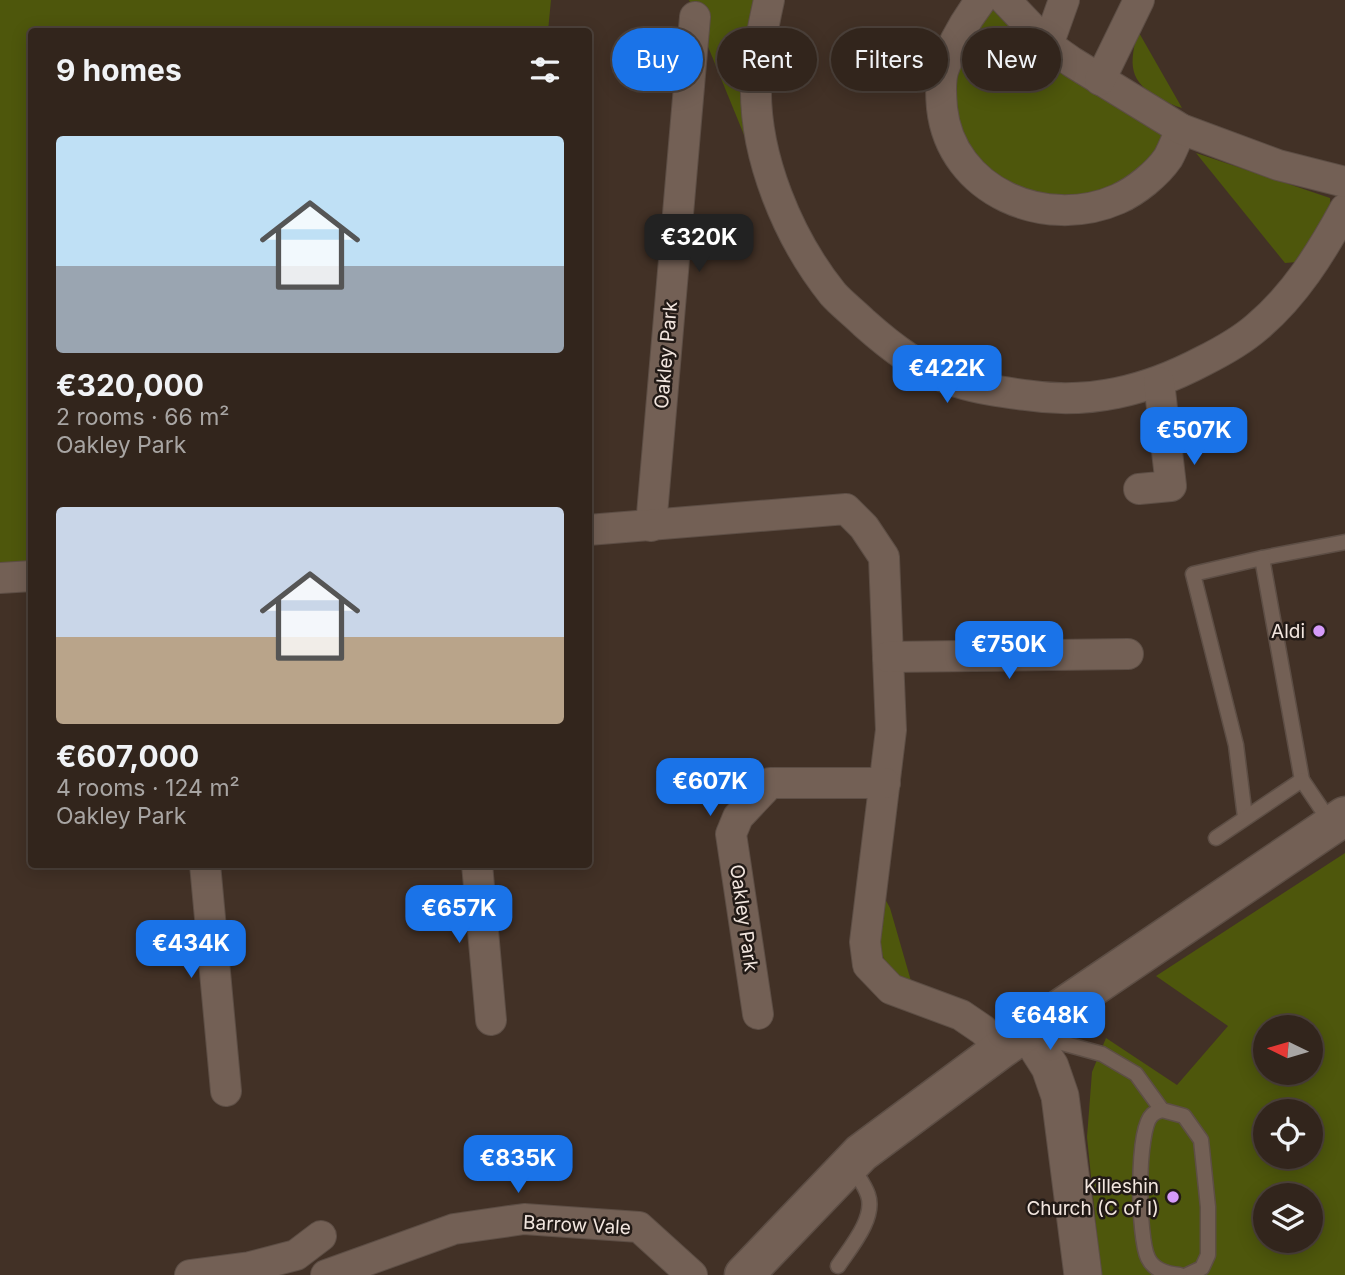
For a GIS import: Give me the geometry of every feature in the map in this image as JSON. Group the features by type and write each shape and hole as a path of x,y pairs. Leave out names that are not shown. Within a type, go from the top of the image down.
{"main road":[{"path":"744,1275 861,1153 1013,1041 1341,825"}],"street":[{"path":"769,0 761,38 756,85 760,133 786,220 834,296 902,356 956,382 1051,399 1095,398 1159,382 1219,353 1256,328 1312,267 1345,209"},
{"path":"981,0 954,44 942,73 941,99 944,125 951,144 965,164 987,187 1015,202 1054,211 1088,209 1119,199 1140,186 1167,160 1181,129"},
{"path":"1005,0 1032,28"},
{"path":"1054,28 1064,0"},
{"path":"1100,80 1139,0"},
{"name":"Oakley Park","path":"651,526 695,17"},
{"path":"1061,54 1181,129 1278,165 1345,182"},
{"path":"1139,489 1171,485 1159,382"},
{"path":"592,530 846,509 864,527 884,557 891,730 865,942 868,965 891,989 961,1015 984,1030 1013,1041 1037,1045 1050,1067 1060,1096 1083,1275"},
{"path":"0,578 28,576"},
{"path":"888,657 1128,654"},
{"name":"Oakley Park","path":"758,1014 731,834 738,817 770,783 884,783"},
{"path":"205,868 226,1091"},
{"path":"477,868 491,1020"},
{"name":"Barrow Vale","path":"326,1275 454,1229 524,1219 639,1227 692,1275"},
{"path":"190,1275 250,1267 296,1255 321,1236"}],"lane":[{"path":"1245,817 1236,745 1193,574 1345,542"},
{"path":"1262,558 1302,780 1341,825"},
{"path":"1216,838 1302,780"},
{"path":"1013,1041 1102,1054 1136,1074 1162,1110 1184,1116 1201,1140 1208,1207 1208,1255 1202,1268 1187,1275"},
{"path":"1162,1110 1151,1115 1143,1136 1143,1240 1149,1260 1159,1270 1180,1275"},
{"path":"838,1266 862,1233 867,1217 869,1196 850,1164"}],"green space":[{"path":"0,0 551,0 548,28 28,28 28,564 0,568"},
{"path":"689,0 760,0 758,28 717,28 717,69 703,28 700,28"},
{"path":"991,6 1014,28 978,28"},
{"path":"1138,31 1182,108 1150,93 1137,79 1133,53"},
{"path":"962,54 962,91 1061,91 1061,64 1166,135 1148,164 1097,198 1046,201 990,179 958,130 953,69"},
{"path":"726,91 755,91 751,152"},
{"path":"1196,153 1330,198 1331,211 1297,262 1285,263"},
{"path":"1345,853 1345,1275 1101,1275 1087,1137 1092,1072 1106,1038 1177,1085 1228,1026 1156,976"},
{"path":"883,895 890,908 911,981 898,976 889,968 884,958 880,933"}],"place":[{"name":"Aldi","path":"1319,631"},
{"name":"Killeshin Church (C of I)","path":"1173,1197"}]}
